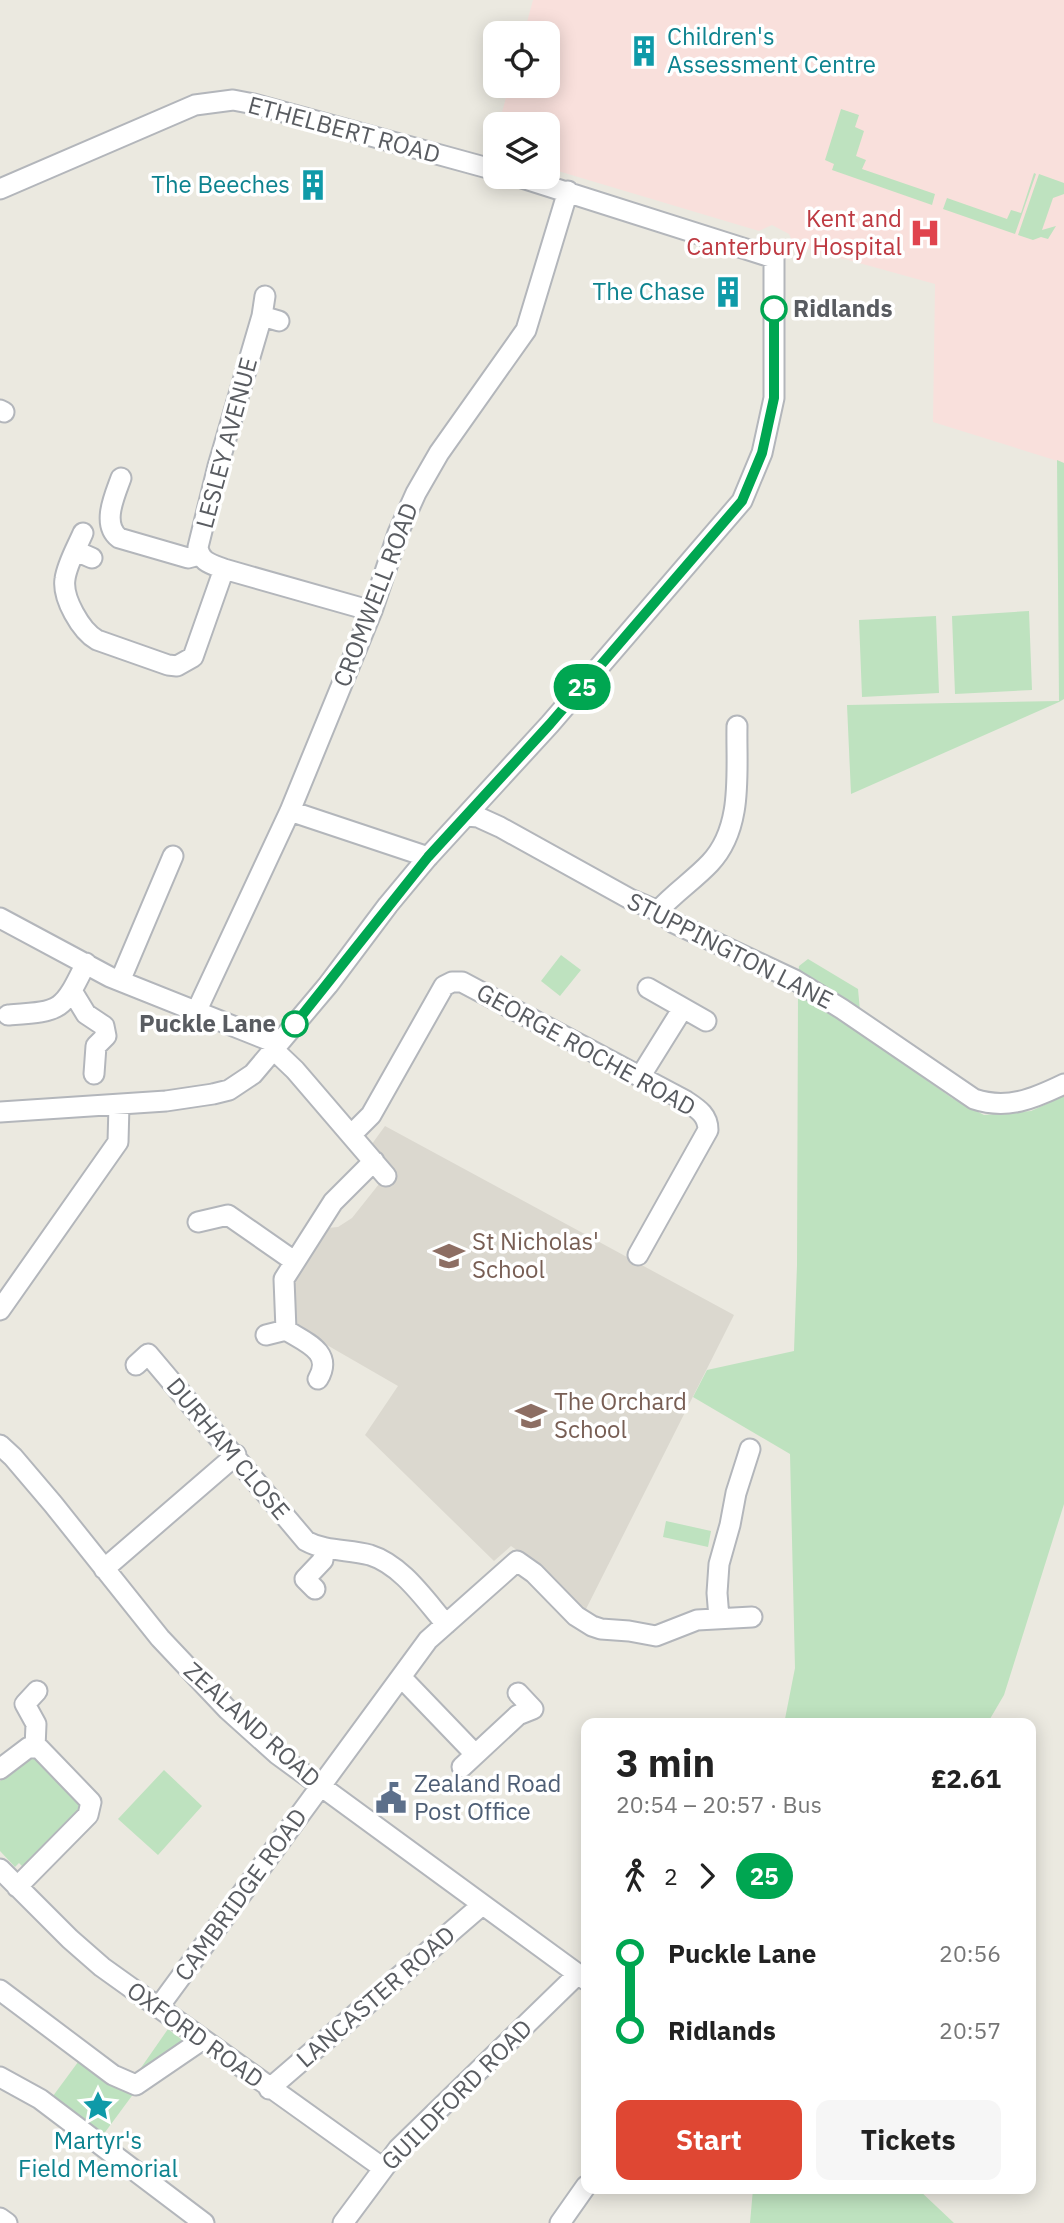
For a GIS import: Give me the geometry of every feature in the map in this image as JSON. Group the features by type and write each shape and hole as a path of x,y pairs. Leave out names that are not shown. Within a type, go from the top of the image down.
{"street":[{"name":"ETHELBERT ROAD","path":"0,189 195,105 233,100 483,167"},
{"path":"0,1112 189,1098 229,1090 253,1074 328,985 428,857 550,724 742,501 762,453 774,398 774,258 560,189"},
{"name":"CROMWELL ROAD","path":"197,1010 290,811 372,611 398,533 416,493 439,453 526,330 568,191"},
{"name":"LESLEY AVENUE","path":"265,296 271,319 218,466 198,547 199,555 204,561 224,569 372,611"},
{"path":"121,478 112,505 113,533 119,538 188,558 199,555"},
{"path":"83,533 84,555 66,574 65,589 80,625 87,634 97,640 168,665 177,666 193,657 224,569"},
{"path":"658,911 713,860 723,844 734,813 742,737"},
{"path":"290,811 428,857"},
{"name":"STUPPINGTON LANE","path":"467,816 478,817 500,827 630,899 658,911 674,923 758,961 804,986 974,1099 1005,1105 1027,1101 1064,1084"},
{"path":"120,981 173,856"},
{"path":"0,918 120,981 197,1010 276,1047 380,1169 334,1202 293,1261 284,1279 286,1330"},
{"path":"8,1015 50,1012 67,999 86,963"},
{"name":"GEORGE ROCHE ROAD","path":"351,1135 371,1115 438,994 444,986 452,982 462,982 697,1108 708,1121 708,1129 637,1254"},
{"path":"648,988 706,1021"},
{"path":"72,991 86,1014 104,1026 106,1036 96,1046 94,1074"},
{"path":"640,1077 682,1008"},
{"path":"0,1310 118,1142 119,1105"},
{"path":"198,1222 228,1215 293,1261"},
{"path":"266,1335 286,1330 320,1350 324,1359 318,1378"},
{"name":"DURHAM CLOSE","path":"136,1366 148,1354 306,1541 324,1548 359,1553 382,1560 407,1580 446,1624"},
{"path":"750,1449 728,1491 730,1525 719,1564 717,1593 719,1618 752,1617"},
{"name":"ZEALAND ROAD","path":"2,1451 54,1504 160,1638 192,1674 277,1754 581,1976"},
{"path":"104,1569 236,1455"},
{"path":"315,1589 305,1578 323,1560 324,1548"},
{"name":"CAMBRIDGE ROAD","path":"158,2008 428,1640 517,1561 534,1573 576,1616 592,1626 656,1636 697,1620 719,1618"},
{"path":"401,1677 468,1760 518,1715 533,1709 518,1693"},
{"path":"35,1748 36,1724 25,1704 37,1691"},
{"path":"0,1769 29,1747 35,1748 49,1758 91,1802 88,1815 17,1887"},
{"name":"OXFORD ROAD","path":"0,1869 102,1967 383,2168"},
{"name":"LANCASTER ROAD","path":"269,2089 482,1905"},
{"name":"GUILDFORD ROAD","path":"343,2223 398,2149 581,1978"},
{"path":"0,1990 75,2048 113,2074 136,2085 202,2040"},
{"path":"0,2077 40,2099 204,2223"},
{"path":"560,2223 581,2193"},
{"path":"0,2218 7,2223"}],"shaded area":[{"name":"Kent and Canterbury Hospital","path":"533,0 1064,0 1064,463 933,422 935,284 794,245 789,234 772,225 759,231 560,172 560,112 502,112 506,98 560,98 560,21 527,21"},
{"path":"385,1126 734,1315 585,1611 534,1562 511,1546 494,1561 365,1435 398,1386 294,1326 293,1294 297,1270 328,1228 338,1227 352,1218 391,1172 369,1148"}],"green space":[{"path":"841,109 859,115 855,127 864,131 856,156 866,160 862,169 935,194 932,205 832,170 834,164 825,160"},
{"path":"1034,173 1036,174 1015,234 943,209 947,198 1007,219 1011,210 1021,213"},
{"path":"1039,174 1064,183 1064,194 1053,198 1042,230 1056,226 1048,239 1041,237 1033,240 1018,235"},
{"path":"1057,460 1064,463 1064,699 851,794 847,705 1059,701"},
{"path":"1029,611 1032,690 955,694 952,616"},
{"path":"936,616 939,693 862,697 859,620"},
{"path":"561,955 581,970 560,996 541,981"},
{"path":"808,959 858,989 860,1011 798,977 799,966"},
{"path":"798,994 952,1098 984,1115 1031,1111 1064,1096 1064,1504 1004,1695 991,1718 785,1718 795,1668 790,1454 693,1397 707,1370 794,1351"},
{"path":"666,1521 711,1531 708,1547 663,1537"},
{"path":"36,1753 85,1799 82,1814 76,1812 28,1860 31,1866 26,1870 19,1863 15,1867 0,1851 0,1781"},
{"path":"164,1770 202,1806 158,1855 118,1819"},
{"path":"168,2029 181,2039 183,2048 136,2075"},
{"path":"81,2058 134,2093 103,2135 53,2096"},
{"path":"753,2194 923,2194 954,2223 750,2223"}],"bus line":[{"name":"25","path":"295,1024 428,857 550,724 742,501 762,453 774,398 774,309"}],"place":[{"name":"Children's Assessment Centre","path":"644,51"},
{"name":"The Beeches","path":"313,185"},
{"name":"Kent and Canterbury Hospital","path":"925,233"},
{"name":"The Chase","path":"728,292"},
{"name":"Ridlands","path":"774,309"},
{"name":"Puckle Lane","path":"295,1024"},
{"name":"St Nicholas' School","path":"449,1256"},
{"name":"The Orchard School","path":"531,1416"},
{"name":"Zealand Road Post Office","path":"391,1798"},
{"name":"Martyr's Field Memorial","path":"98,2106"}]}
